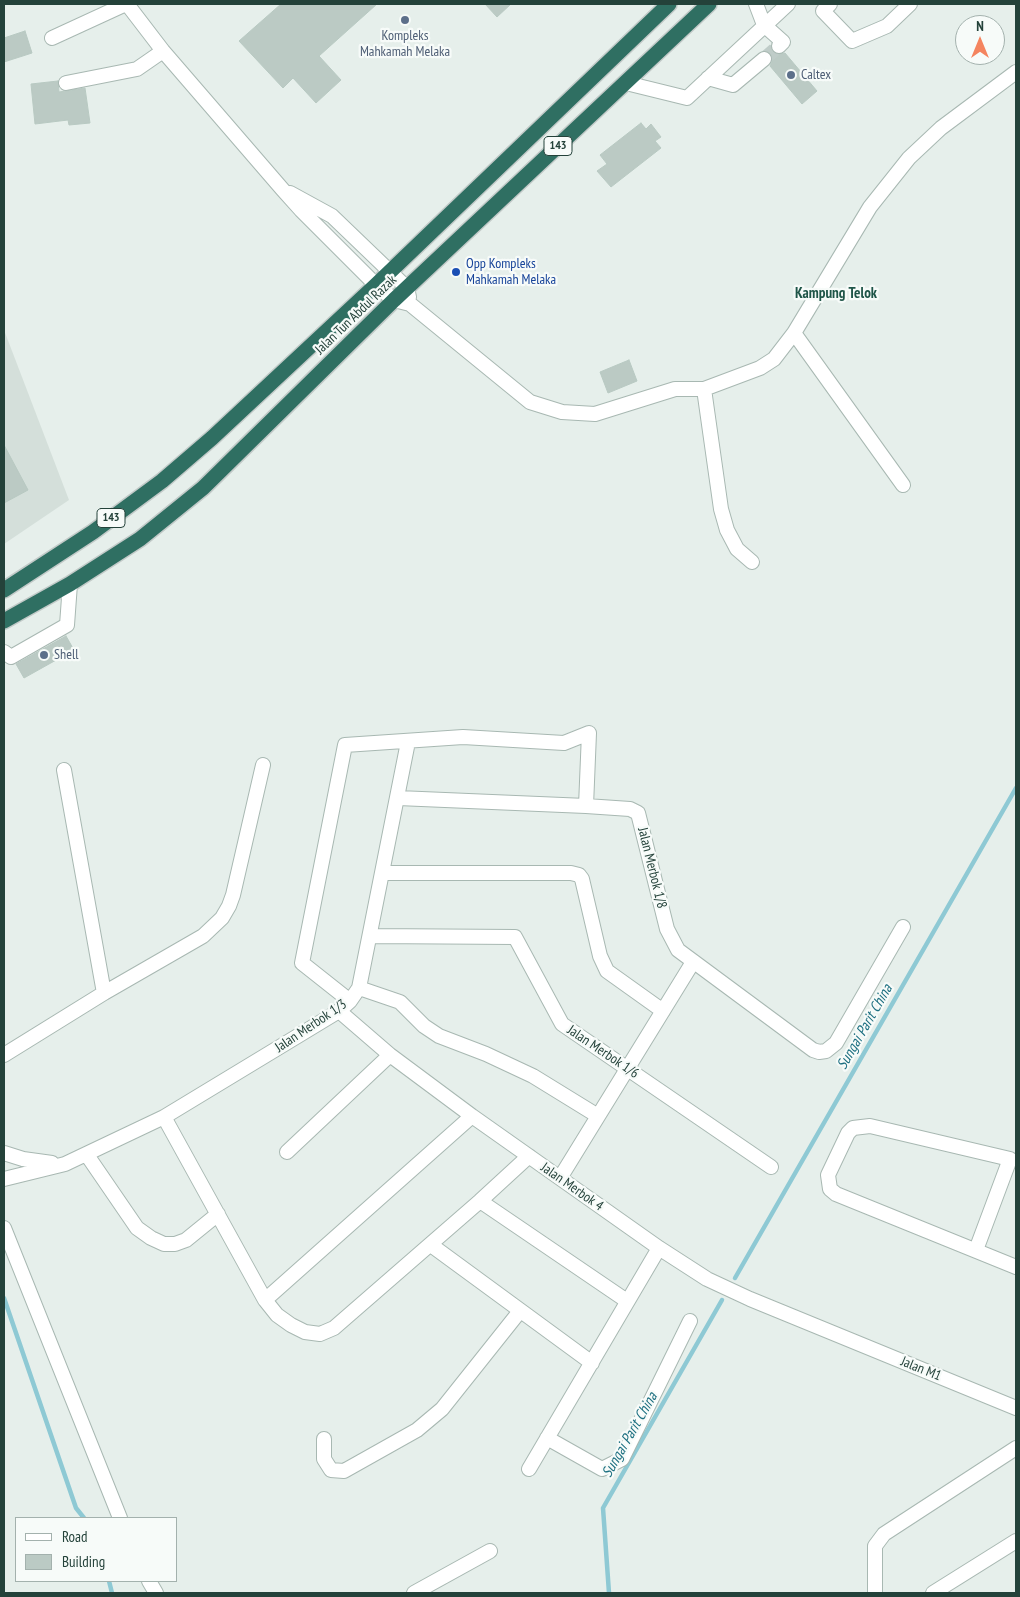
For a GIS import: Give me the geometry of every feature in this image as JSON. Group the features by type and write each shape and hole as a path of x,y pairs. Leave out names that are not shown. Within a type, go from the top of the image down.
{"highway":[{"name":"Jalan Tun Abdul Razak","path":"4,590 93,532 162,481 212,438 390,272 668,4"},
{"name":"Jalan Tun Abdul Razak","path":"4,621 70,584 140,539 204,488 394,300 709,4"}],"street":[{"path":"52,38 127,4 163,51 283,190 376,285 394,300 410,304 530,402 562,412 595,414 676,389 704,389 760,368 774,359 794,333 870,207 909,158 941,128 1016,72"},
{"path":"756,4 764,25 783,42 779,46"},
{"path":"626,83 687,98 788,4"},
{"path":"830,4 823,11 852,41 888,26 910,4"},
{"path":"66,83 137,69 163,51"},
{"path":"708,78 733,85 764,59"},
{"path":"283,190 332,216 407,288 410,304"},
{"path":"794,333 903,485"},
{"path":"704,389 721,509 727,530 737,549 752,562"},
{"path":"4,652 11,657 67,625 70,584"},
{"path":"350,1000 302,963 345,744 408,742 463,737 564,743 589,733 586,806"},
{"name":"Jalan Merbok 1/3","path":"4,1179 65,1164 164,1117 339,1011 350,1000 359,988 408,742"},
{"path":"4,1055 104,993 202,936 222,918 234,894 263,765"},
{"path":"64,770 104,993"},
{"name":"Jalan Merbok 1/8","path":"398,798 586,806 630,809 638,813 672,940 678,950 812,1050 819,1052 826,1052 836,1043 903,927"},
{"path":"383,873 571,873 579,875 582,879 600,956 607,972 663,1011"},
{"name":"Jalan Merbok 1/6","path":"370,936 515,937 562,1024 771,1167"},
{"path":"560,1178 693,962"},
{"path":"359,988 400,1002 424,1026 439,1036 486,1054 533,1076 598,1116"},
{"name":"Jalan Merbok 4","path":"339,1011 390,1055 472,1116 658,1248 707,1279 825,1330"},
{"path":"287,1152 390,1055"},
{"path":"265,1300 472,1116"},
{"path":"164,1117 265,1300 291,1326 305,1332 320,1334 334,1328 529,1156"},
{"path":"976,1250 1010,1159 870,1126 853,1128 848,1133 828,1175 830,1189 836,1194 1016,1267"},
{"path":"4,1154 9,1168 4,1179"},
{"name":"Jalan Merbok 1/3","path":"4,1154 35,1161 65,1164"},
{"path":"87,1155 137,1228 164,1244 175,1244 186,1240 218,1214"},
{"path":"480,1201 627,1301"},
{"path":"4,1228 120,1517"},
{"path":"430,1245 592,1362"},
{"path":"529,1469 658,1248"},
{"path":"324,1439 324,1459 331,1470 344,1471 417,1430 442,1409 520,1311"},
{"path":"547,1438 602,1470 622,1459 690,1321"},
{"name":"Jalan M1","path":"825,1330 1016,1408"},
{"path":"875,1593 875,1546 884,1534 1016,1448"},
{"path":"933,1593 1016,1542"},
{"path":"414,1593 490,1551"},
{"path":"148,1582 156,1593"}],"shaded area":[{"path":"4,330 69,500 4,544"}],"building":[{"path":"281,4 377,4 319,56 341,80 316,103 293,78 283,88 239,41"},
{"path":"485,4 511,4 497,17"},
{"path":"25,31 32,53 4,62 4,38"},
{"name":"Caltex","path":"770,46 776,54 785,53 817,91 802,104 770,66 772,57 770,53 765,51"},
{"path":"58,81 59,92 85,88 90,123 69,125 68,120 35,124 31,84"},
{"path":"641,123 646,129 651,124 661,137 655,141 661,148 611,187 597,171 607,164 600,155"},
{"path":"629,360 637,381 608,393 600,372"},
{"path":"4,445 28,490 4,503"},
{"name":"Shell","path":"66,636 74,650 24,678 16,664"}],"waterway":[{"name":"Sungai Parit China","path":"735,1278 1016,788"},
{"path":"4,1298 76,1508 83,1517"},
{"name":"Sungai Parit China","path":"609,1593 603,1508 722,1300"},
{"path":"109,1582 112,1593"}],"tunnel":[{"path":"764,59 779,46"}],"place":[{"name":"Kompleks Mahkamah Melaka","path":"405,20"},
{"name":"Caltex","path":"791,75"},
{"name":"Opp Kompleks Mahkamah Melaka","path":"456,272"},
{"name":"Shell","path":"44,655"}],"district":[{"name":"Kampung Telok","path":"836,294"}]}
